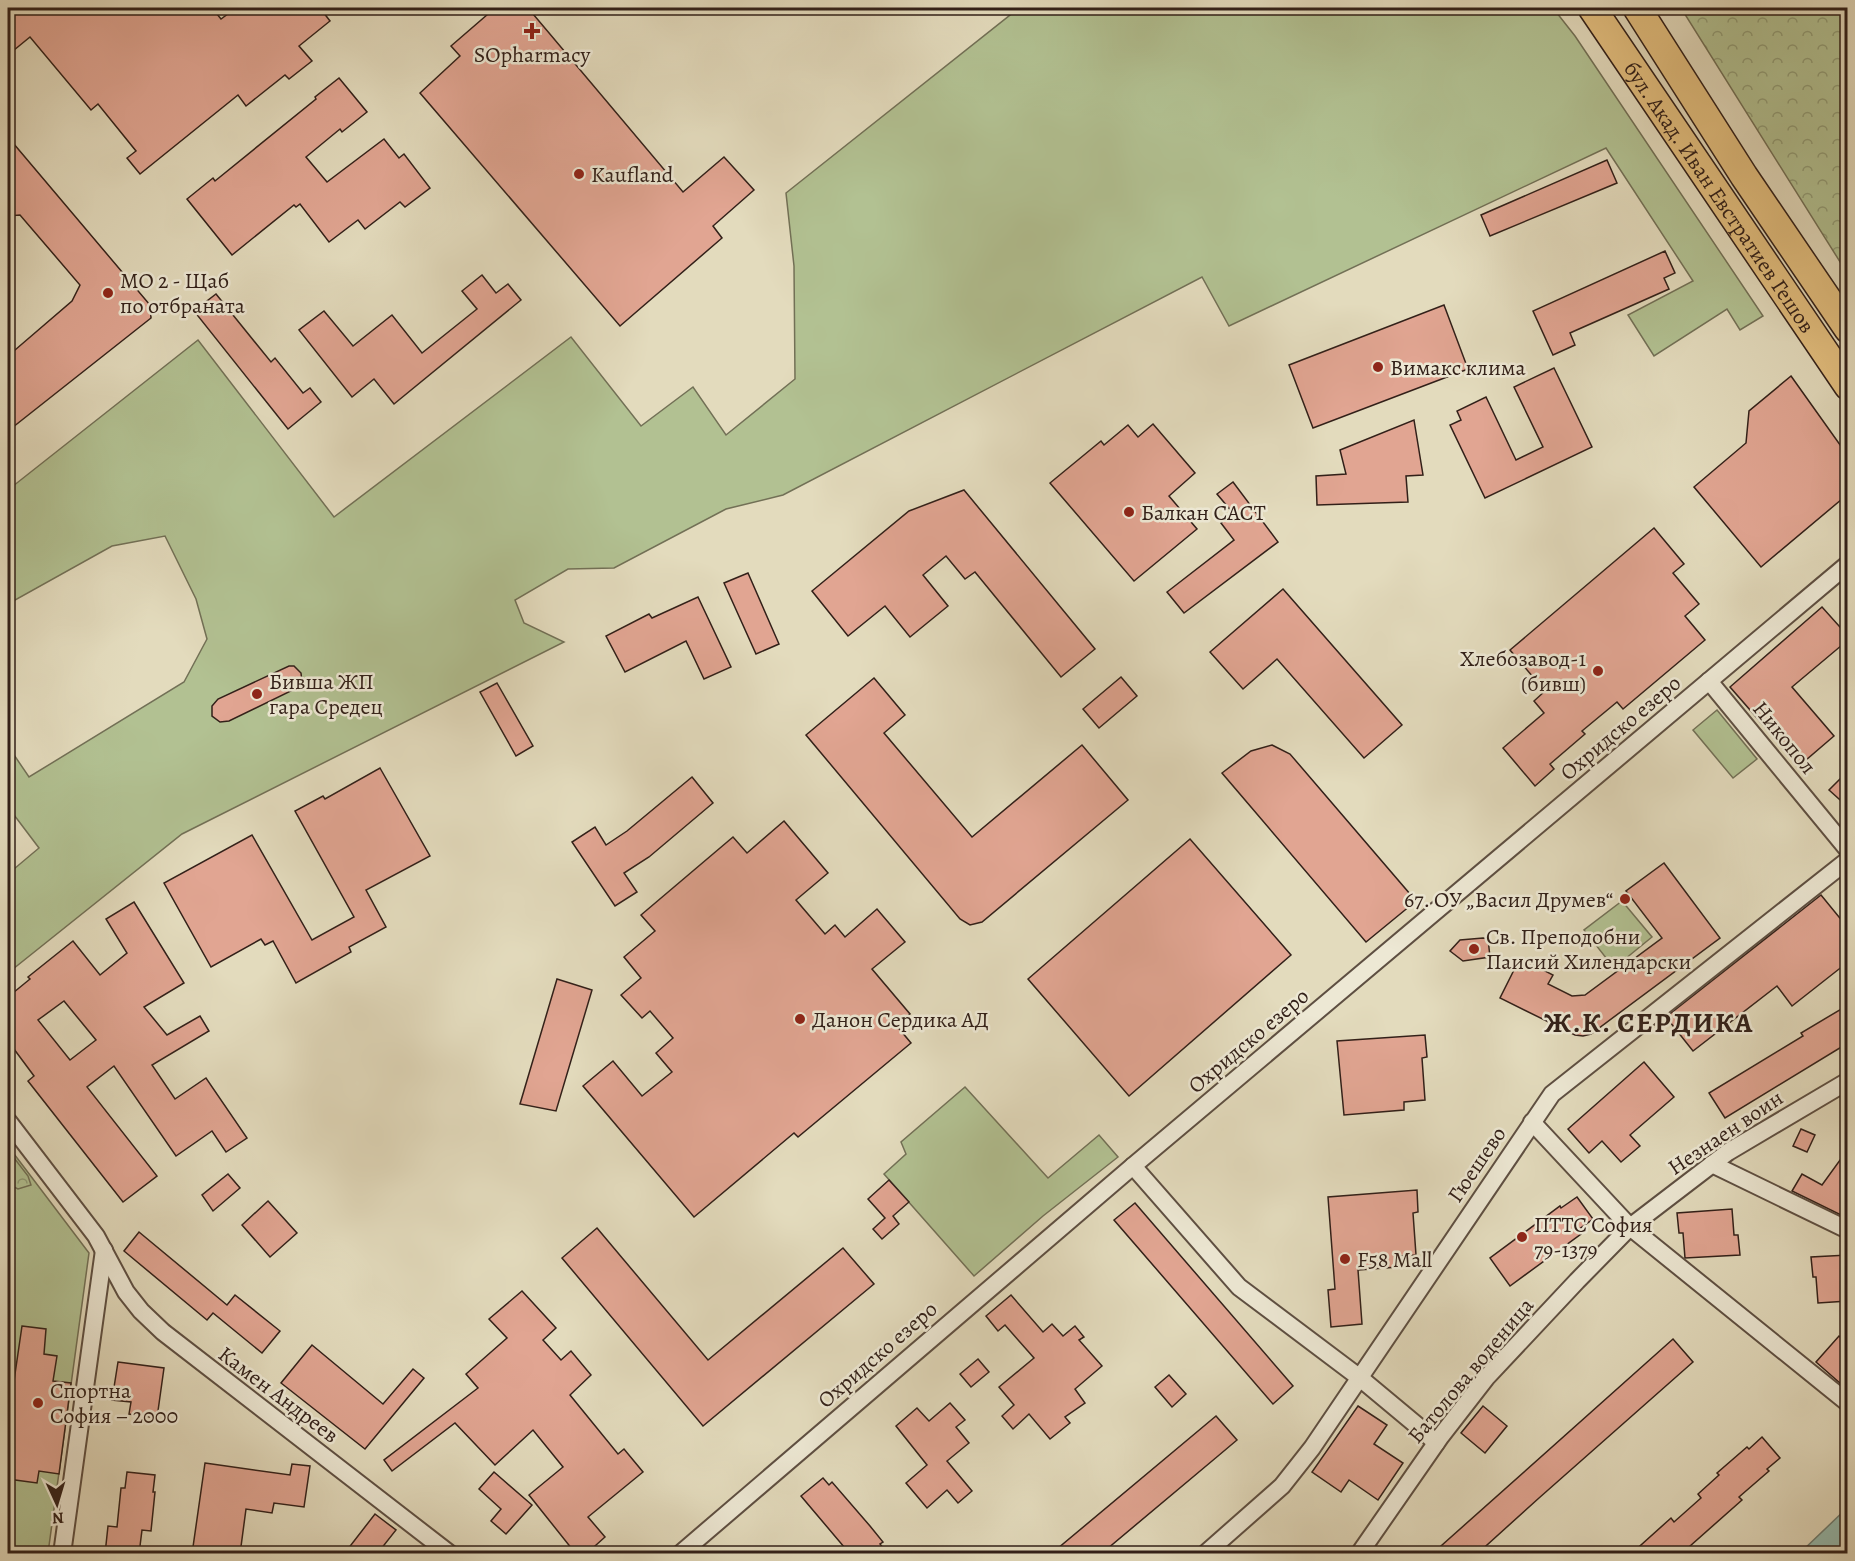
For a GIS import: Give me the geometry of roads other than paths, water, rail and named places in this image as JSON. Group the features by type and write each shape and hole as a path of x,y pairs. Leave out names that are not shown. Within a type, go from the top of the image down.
{"main road":[{"name":"бул. Акад. Иван Евстратиев Гешов","path":"1592,8 1848,386"},
{"name":"бул. Акад. Иван Евстратиев Гешов","path":"1637,8 1744,176 1848,330"}],"street":[{"name":"Охридско езеро","path":"680,1554 1133,1166 1848,564"},
{"name":"Никопол","path":"1709,681 1848,850"},
{"name":"Гюешево","path":"1205,1554 1282,1486 1312,1448 1552,1094 1848,860"},
{"name":"Незнаен воин","path":"1630,1227 1712,1164 1848,1081"},
{"name":"Камен Андреев","path":"8,1121 86,1221 104,1249 126,1292 141,1311 163,1332 286,1429 450,1554"},
{"path":"1532,1122 1630,1227 1848,1403"},
{"path":"1712,1164 1848,1230"},
{"path":"1133,1166 1239,1287 1360,1378 1436,1443"},
{"name":"Батолова воденица","path":"1359,1554 1436,1443 1486,1378 1630,1227"},
{"path":"62,1554 104,1249"}],"water":[{"path":"1847,1508 1847,1546 1840,1553 1800,1553"}],"place":[{"name":"SOpharmacy","path":"532,31"},
{"name":"Kaufland","path":"579,174"},
{"name":"МО 2 - Щаб по отбраната","path":"108,293"},
{"name":"Вимакс клима","path":"1378,367"},
{"name":"Балкан САСТ","path":"1129,512"},
{"name":"Хлебозавод-1 (бивш)","path":"1598,671"},
{"name":"Бивша ЖП гара Средец","path":"257,694"},
{"name":"67. ОУ „Васил Друмев“","path":"1625,899"},
{"name":"Св. Преподобни Паисий Хилендарски","path":"1474,949"},
{"name":"Данон Сердика АД","path":"800,1019"},
{"name":"ПТТС София 79-1379","path":"1522,1237"},
{"name":"F58 Mall","path":"1345,1259"},
{"name":"Спортна София – 2000","path":"38,1403"}],"district":[{"name":"Ж.К. СЕРДИКА","path":"1649,1022"}]}
